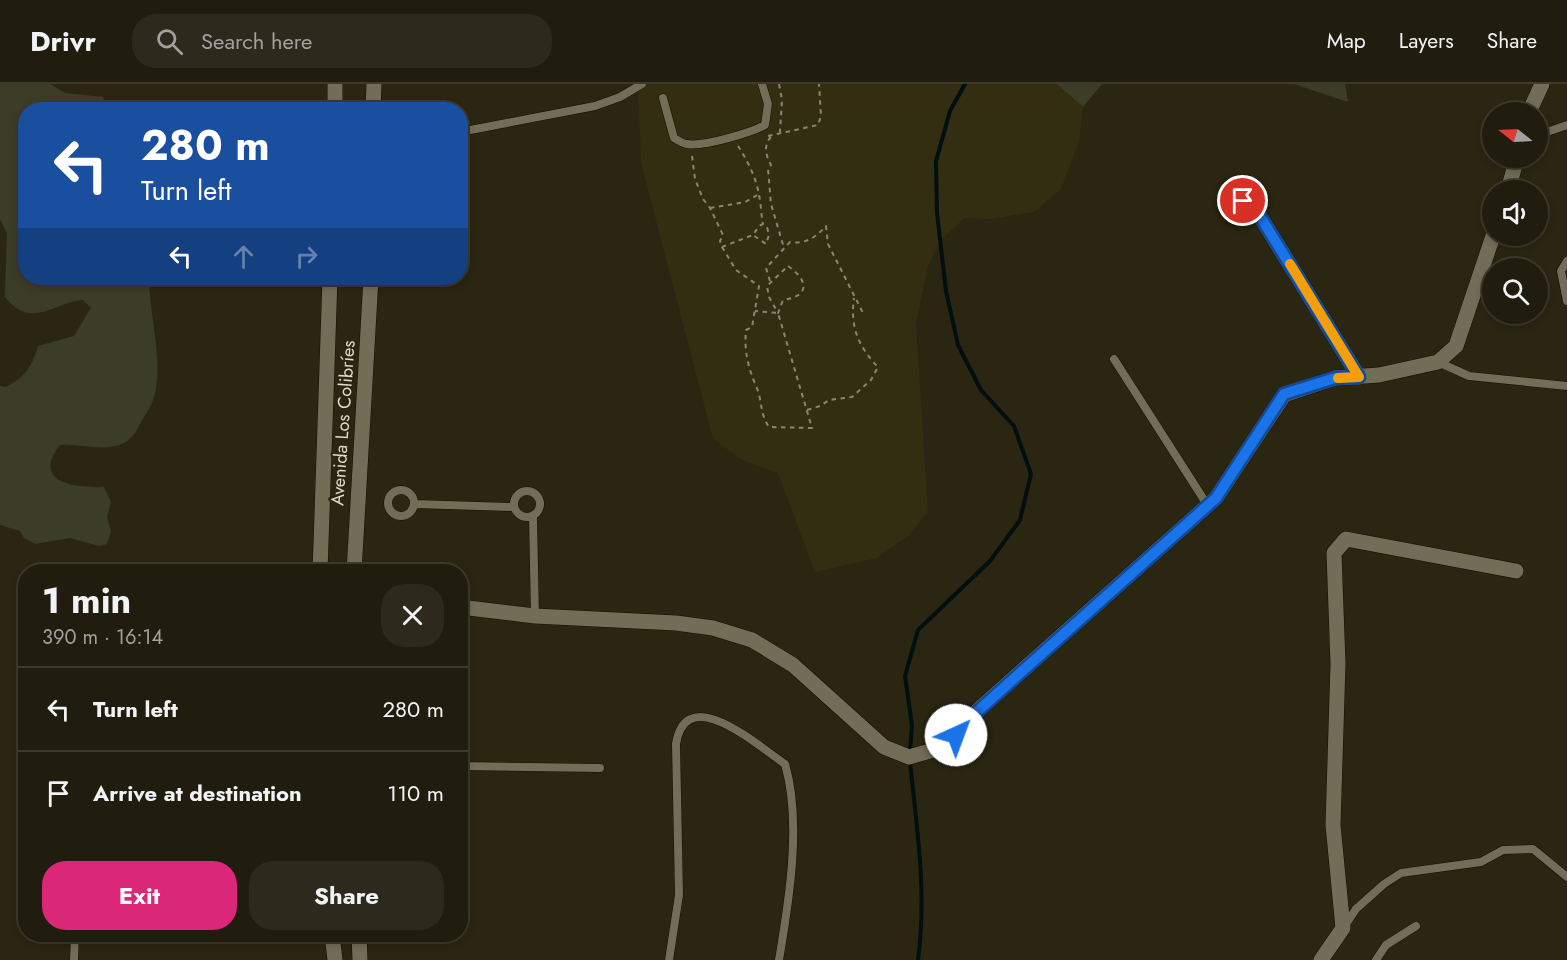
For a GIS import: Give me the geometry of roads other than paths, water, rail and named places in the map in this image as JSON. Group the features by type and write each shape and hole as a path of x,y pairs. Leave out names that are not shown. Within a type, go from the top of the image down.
{"street":[{"path":"335,84 336,102"},
{"path":"373,102 374,84"},
{"path":"1534,102 1542,84"},
{"path":"1227,190 1258,213 1359,377"},
{"path":"468,608 535,616 676,623 713,628 752,640 793,665 884,747 909,757 944,747 980,709 1208,506 1235,473 1258,431 1284,394 1335,378 1379,375 1438,362 1456,345 1490,246"},
{"name":"Avenida Los Colibríes","path":"320,564 330,285"},
{"name":"Avenida Los Colibríes","path":"354,564 370,285"},
{"path":"1321,960 1343,928 1333,825 1338,664 1334,552 1338,545 1346,539 1516,571"},
{"path":"333,942 335,960"},
{"path":"359,942 360,960"}],"lane":[{"path":"468,130 595,106 620,97 642,84"},
{"path":"663,98 674,138 686,144 696,143 754,131 765,124 768,104 762,84"},
{"path":"1548,132 1567,125"},
{"path":"1567,261 1561,271 1567,301"},
{"path":"1114,359 1208,506"},
{"path":"1438,362 1469,376 1567,386"},
{"path":"513,507 518,494 532,492 540,504 533,516 535,616"},
{"path":"414,504 513,507 523,518 533,516"},
{"path":"669,960 680,895 677,733 685,720 699,716 716,719 785,764 790,782 793,814 779,960"},
{"path":"468,766 600,768"},
{"path":"1343,928 1356,909 1384,884 1401,873 1420,868 1481,862 1503,850 1533,849 1567,877"},
{"path":"1376,960 1386,945 1416,926"},
{"path":"74,960 75,942"}],"waterway":[{"path":"910,751 912,725 905,676 918,630 990,561 1020,520 1031,474 1014,426 981,390 958,345 946,291 937,213 936,161 950,111 965,84"},
{"path":"910,762 921,885 922,910 918,960"}]}
